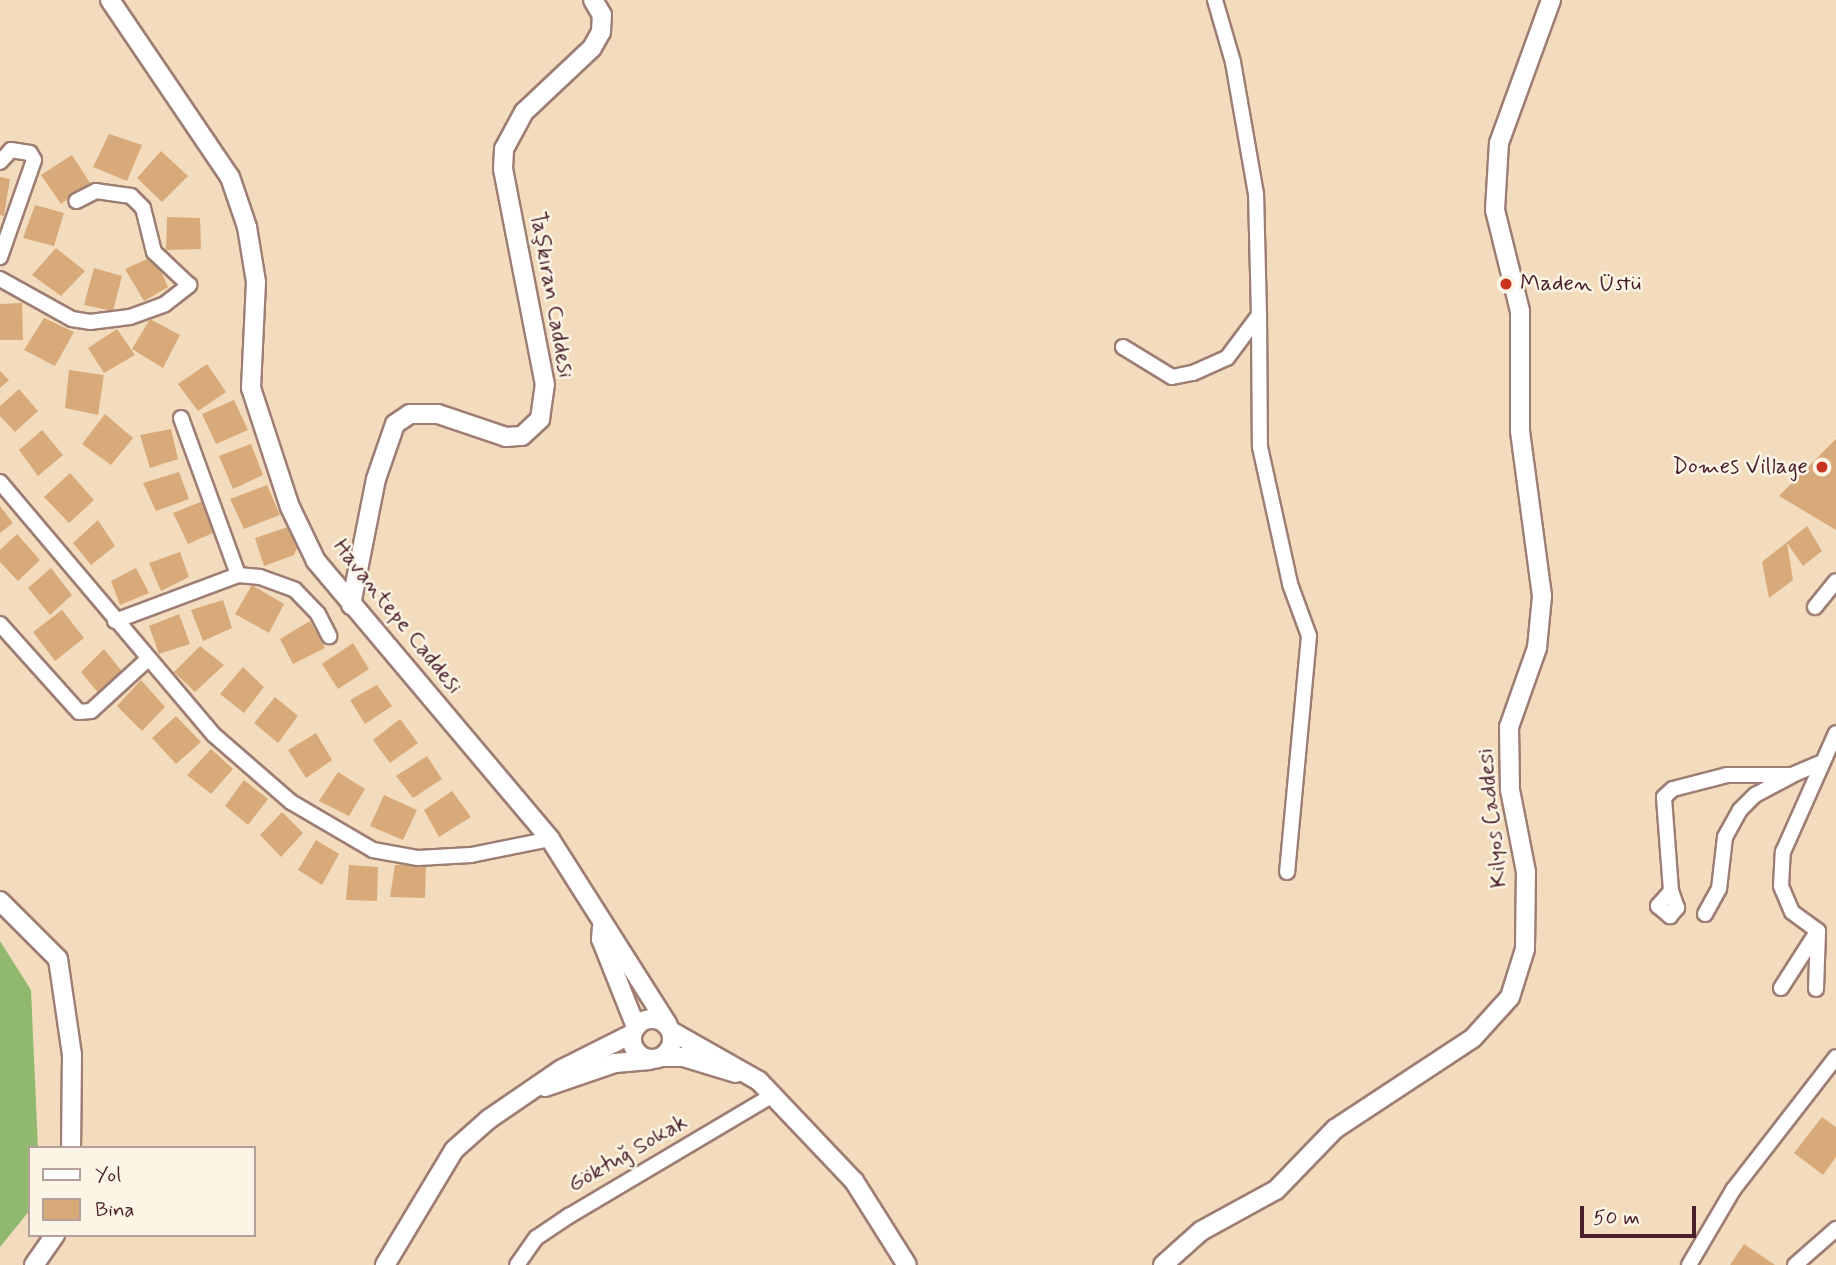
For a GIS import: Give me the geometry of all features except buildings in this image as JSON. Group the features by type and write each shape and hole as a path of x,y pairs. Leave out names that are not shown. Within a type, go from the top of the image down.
{"street":[{"name":"Havantepe Caddesi","path":"110,0 230,177 247,227 256,282 251,388 290,507 316,561 550,839 602,927 614,937 669,1028"},
{"name":"Taşkıran Caddesi","path":"351,605 376,479 395,424 410,414 438,414 514,436 533,429 540,419 545,385 503,169 504,149 524,112 592,48 601,32 602,15 593,0"},
{"path":"1215,0 1233,62 1256,194 1260,447 1290,584 1309,636 1287,872"},
{"name":"Kilyos Caddesi","path":"1163,1265 1201,1231 1276,1190 1335,1129 1473,1038 1510,997 1525,949 1526,872 1510,790 1510,727 1537,648 1542,596 1520,431 1520,311 1495,210 1499,143 1551,0"},
{"path":"0,162 11,150 30,153 34,160 0,257"},
{"path":"0,279 72,319 90,322 130,317 165,304 189,285 153,252 143,208 131,196 96,191 76,201"},
{"path":"1123,347 1172,377 1193,373 1227,358 1259,315"},
{"path":"181,418 238,575"},
{"path":"0,482 214,735 291,802 373,850 418,858 471,855 550,839"},
{"path":"115,621 238,575 260,577 295,590 318,614 329,636"},
{"path":"1815,607 1836,581"},
{"path":"0,624 79,712 91,711 148,659"},
{"path":"1818,931 1792,912 1781,887 1783,852 1819,763 1836,733"},
{"path":"1705,914 1719,889 1725,837 1740,810 1755,795 1819,763"},
{"path":"1671,891 1664,797 1673,789 1727,775 1792,775"},
{"path":"0,901 58,958 72,1055 71,1146"},
{"name":"Havantepe Caddesi","path":"602,927 601,939 634,1030"},
{"path":"1781,988 1818,931"},
{"path":"1816,989 1818,931"},
{"path":"385,1265 454,1150 489,1119 538,1089 562,1069 634,1030 647,1019 669,1028 746,1073 773,1095 854,1181 907,1265"},
{"path":"657,1058 672,1045 669,1028"},
{"path":"634,1030 638,1054 657,1058"},
{"path":"538,1089 615,1063 657,1058 683,1057 746,1073"},
{"path":"1689,1265 1732,1190 1836,1057"},
{"name":"Göktuğ Sokak","path":"517,1265 536,1238 569,1216 773,1095"},
{"path":"1796,1265 1836,1229"},
{"path":"34,1265 54,1237"}],"green space":[{"path":"0,941 31,990 38,1146 28,1146 28,1212 0,1247"}],"place":[{"name":"Maden Üstü","path":"1506,284"},
{"name":"Domes Village","path":"1822,467"}]}
